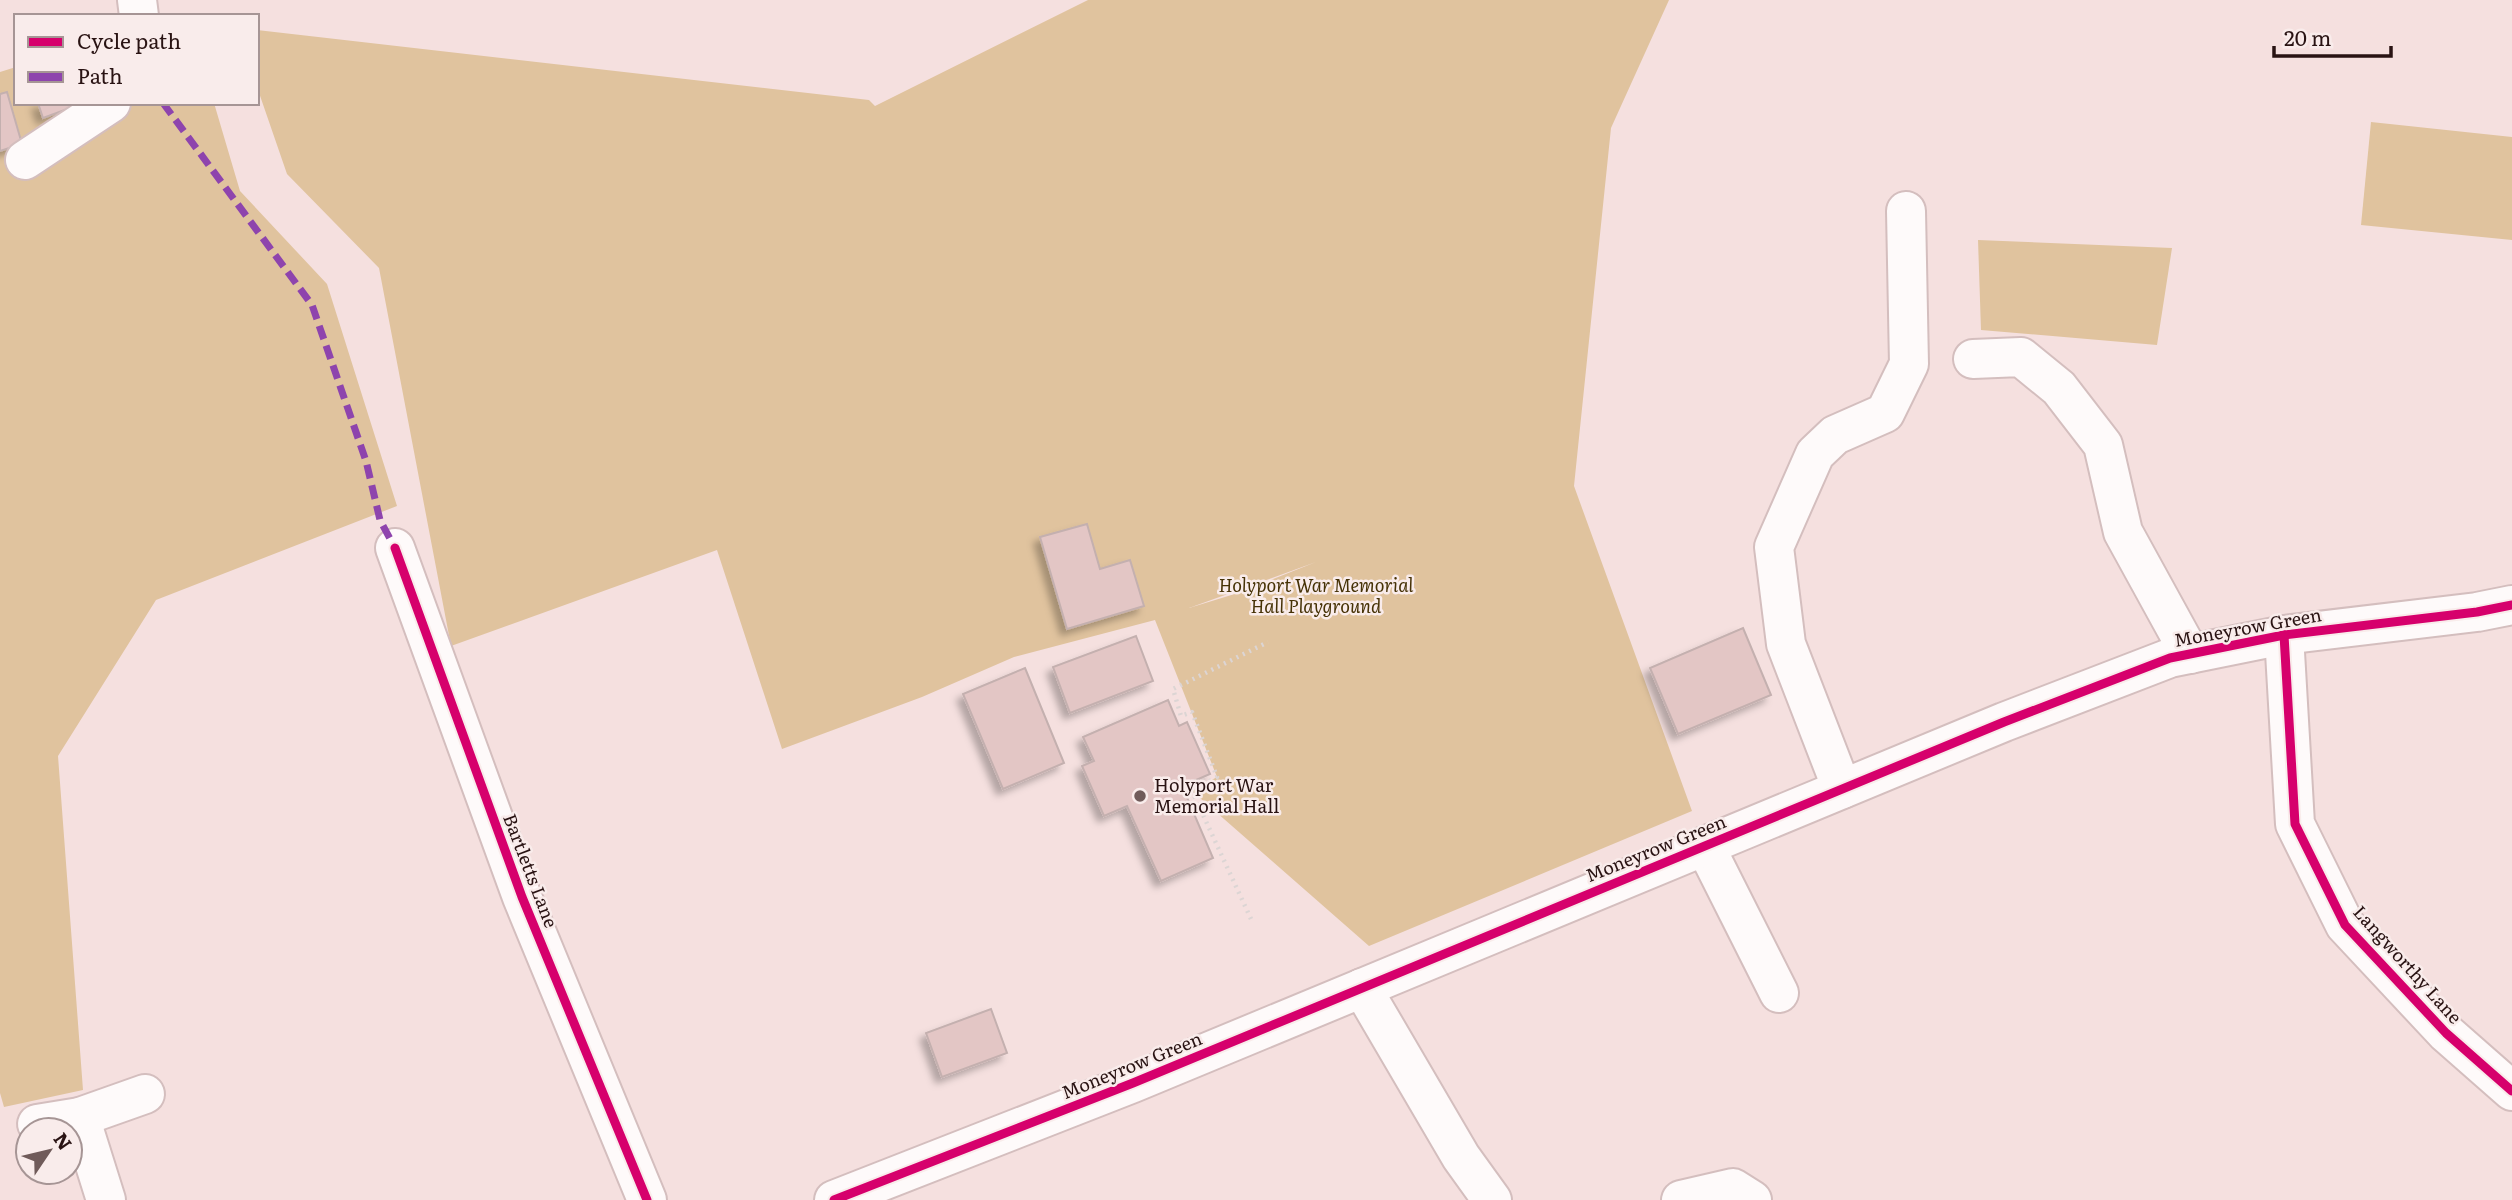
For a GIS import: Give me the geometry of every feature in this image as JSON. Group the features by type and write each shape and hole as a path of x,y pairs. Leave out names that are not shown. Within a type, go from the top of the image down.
{"street":[{"path":"24,160 108,105"},
{"path":"1843,789 1786,644 1773,547 1815,454 1835,435 1885,413 1909,364 1906,211"},
{"path":"1973,359 2021,357 2059,388 2103,445 2123,532 2190,654"},
{"name":"Bartletts Lane","path":"395,548 522,897 648,1200"},
{"name":"Moneyrow Green","path":"834,1200 1133,1083 2017,717 2170,658 2284,635 2477,612 2512,605"},
{"name":"Langworthy Lane","path":"2284,635 2295,824 2345,925 2445,1033 2512,1091"},
{"path":"1705,846 1779,993"},
{"path":"1362,988 1461,1157 1492,1200"},
{"path":"83,1116 145,1094"},
{"path":"84,1130 106,1200"},
{"path":"1681,1200 1733,1188 1752,1200"}],"path":[{"path":"1251,919 1192,790 1217,777 1192,712 1181,716 1173,688 1268,642"}],"green space":[{"name":"Holyport War Memorial Hall Playground","path":"1088,0 1669,0 1611,128 1574,486 1692,811 1369,946 1192,791 1217,777 1155,620 1014,657 922,697 782,749 717,550 451,646 379,268 287,174 259,93 259,30 869,100 875,106","holes":["1316,562 1238,593 1189,608"]},
{"path":"14,68 14,105 215,105 240,191 327,284 397,506 156,600 58,756 83,1090 4,1107 0,1093 0,72"},
{"path":"2371,122 2512,137 2512,240 2361,225"},
{"path":"1978,240 2172,248 2157,345 1981,330"}],"building":[{"path":"7,92 22,144 0,151 0,94"},
{"path":"39,105 79,105 43,118"},
{"path":"1087,524 1100,569 1130,560 1144,606 1067,629 1040,537"},
{"path":"1743,628 1771,695 1678,734 1650,668"},
{"path":"1136,636 1153,681 1070,713 1053,667"},
{"path":"1025,668 1064,763 1003,789 963,694"},
{"name":"Holyport War Memorial Hall","path":"1168,700 1179,726 1187,722 1210,774 1182,786 1213,858 1161,881 1127,806 1104,816 1082,766 1094,761 1083,737"},
{"path":"991,1009 1007,1053 942,1077 926,1033"}],"marked path":[{"path":"164,105 312,305 366,461 380,520 395,548"}],"cycle path":[{"path":"395,548 522,897 647,1200"},
{"path":"834,1200 1133,1083 2004,722 2170,658 2284,635 2477,612 2512,605"},
{"path":"2284,635 2295,824 2345,925 2446,1033 2512,1091"}],"place":[{"name":"Holyport War Memorial Hall","path":"1140,796"}]}
